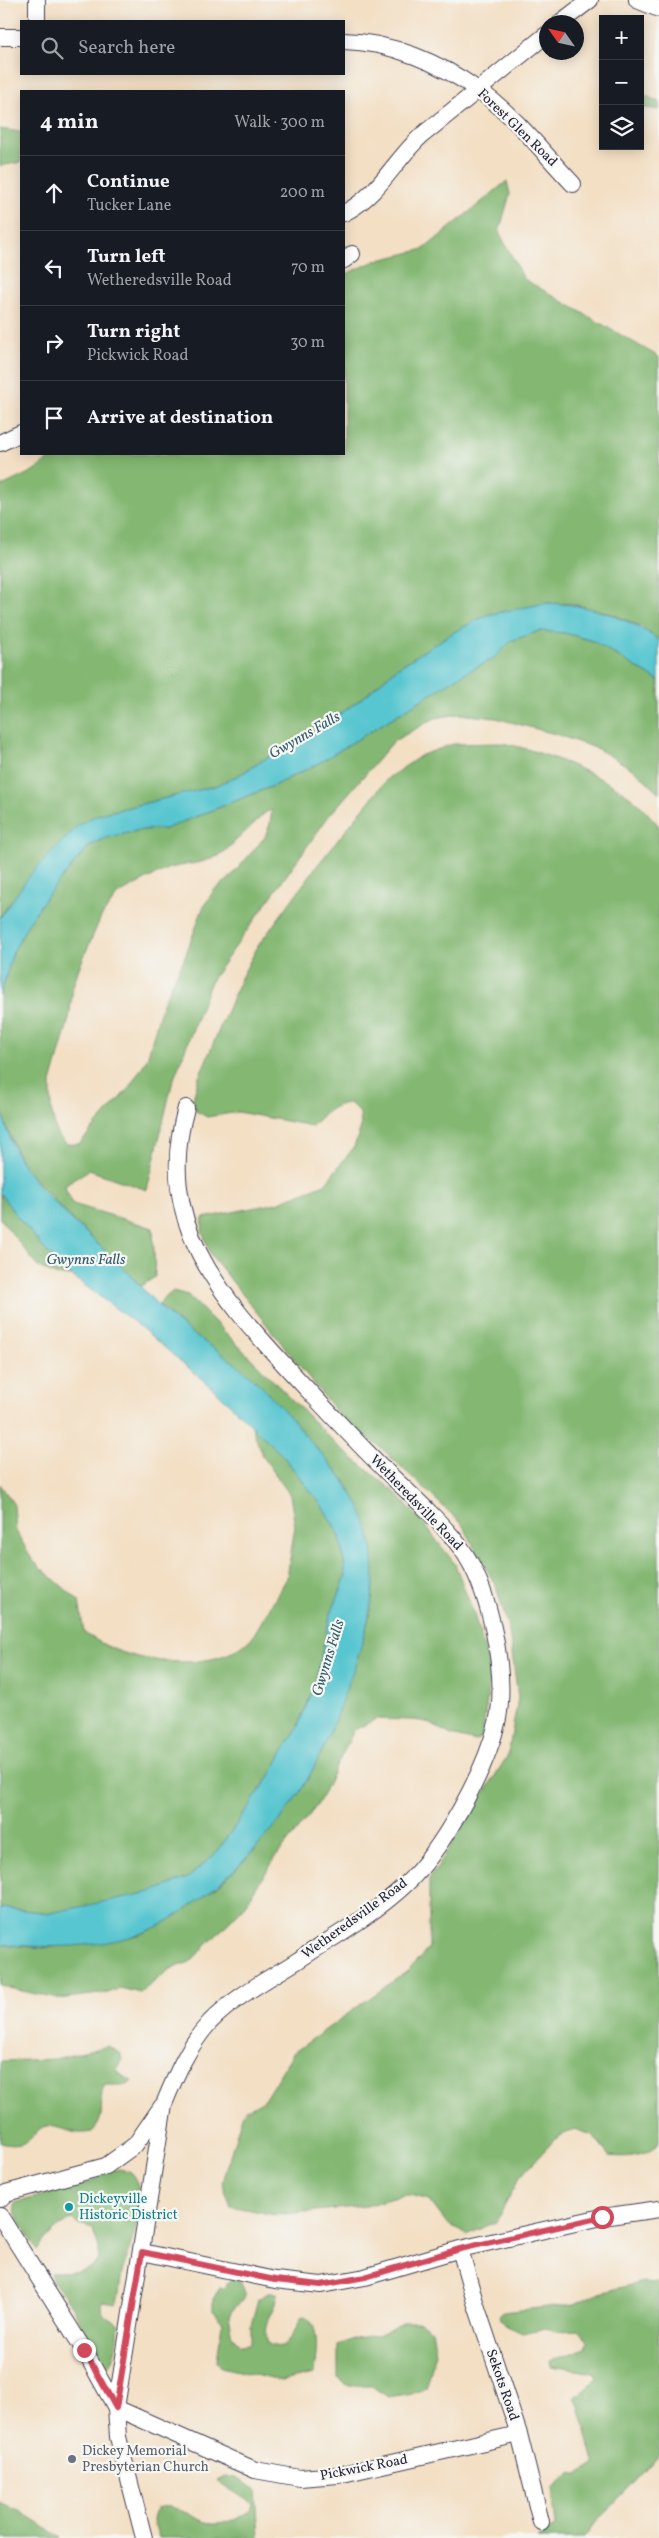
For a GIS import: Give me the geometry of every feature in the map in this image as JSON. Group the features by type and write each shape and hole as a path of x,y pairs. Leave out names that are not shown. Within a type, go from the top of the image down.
{"street":[{"path":"37,0 37,20"},
{"path":"570,15 590,0"},
{"path":"637,0 659,9"},
{"path":"0,37 20,37"},
{"path":"345,212 368,198 407,149 421,136 539,40"},
{"name":"Forest Glen Road","path":"345,41 385,47 417,57 479,90 573,184"},
{"path":"0,443 20,434"},
{"name":"Wetheredsville Road","path":"0,2199 6,2193 106,2166 122,2157 136,2145 164,2104 191,2045 210,2022 231,2004 360,1919 389,1898 414,1876 441,1839 469,1791 487,1752 497,1724 500,1701 499,1660 494,1634 473,1569 462,1550 445,1529 341,1426 255,1333 226,1296 199,1255 187,1224 180,1197 179,1142 186,1108"},
{"name":"Wetheredsville Road","path":"144,2538 118,2436 116,2408 164,2104"},
{"path":"142,2252 275,2280 321,2285 365,2277 460,2249 602,2217 659,2209"},
{"path":"0,2216 84,2350 116,2408"},
{"name":"Sekots Road","path":"460,2249 477,2310 519,2434 541,2522"},
{"name":"Pickwick Road","path":"116,2408 255,2470 300,2478 338,2475 519,2434"}],"green space":[{"path":"644,95 659,102 659,110 644,108"},
{"path":"0,129 20,132 20,162 0,166"},
{"path":"507,181 510,194 499,232 524,279 659,357 659,640 642,627 612,614 573,604 546,603 487,615 454,632 397,668 365,696 303,741 267,758 239,775 215,786 97,815 7,906 0,918 0,487 33,471 56,455 345,455 345,275 375,261 424,249"},
{"path":"539,631 565,633 593,641 659,681 659,793 636,771 598,749 555,734 496,718 459,714 435,718 394,741 328,817 211,981 172,1084 147,1190 89,1170 67,1183 65,1188 73,1204 153,1228 155,1277 141,1286 58,1205 22,1165 7,1128 0,1105 0,996 13,952 29,922 46,897 89,846 106,838 140,830 165,829 275,785 319,763 465,673 493,659 511,641","holes":["272,810 270,824 265,837 228,880 214,890 203,908 184,959 162,1005 147,1059 128,1089 79,1144 67,1144 57,1134 51,1110 51,1083 69,1019 73,986 101,917 117,895 137,884 169,868 201,862 221,855 266,812"]},
{"path":"500,743 533,751 592,774 626,793 659,826 659,2142 655,2147 643,2154 622,2157 609,2156 592,2135 574,2129 555,2139 520,2177 496,2222 466,2235 445,2221 429,2200 411,2195 404,2195 366,2206 275,2215 231,2206 222,2182 242,2116 246,2110 264,2100 293,2053 409,1970 429,1948 429,1880 508,1755 518,1698 509,1631 496,1586 462,1524 379,1446 342,1419 211,1255 202,1231 203,1218 277,1203 325,1184 354,1147 361,1127 360,1113 350,1103 338,1105 329,1110 312,1126 238,1112 207,1117 196,1111 193,1099 199,1077 241,978 258,946 316,867 388,778 422,755 453,744"},
{"path":"0,1193 47,1252 72,1276 55,1275 37,1266 0,1218"},
{"path":"173,1291 188,1295 339,1447 395,1492 424,1524 455,1564 474,1614 491,1672 482,1736 476,1741 451,1735 427,1722 414,1720 376,1719 354,1730 318,1804 276,1857 242,1909 190,1962 170,1969 140,1993 120,1988 108,1993 58,1999 0,1986 0,1944 41,1948 93,1943 138,1935 166,1922 218,1886 254,1851 311,1773 336,1716 367,1625 373,1593 345,1481 315,1446 158,1304"},
{"path":"251,1424 284,1457 323,1507 340,1536 346,1576 330,1617 315,1685 298,1726 268,1779 216,1853 188,1878 154,1891 78,1909 51,1913 0,1908 0,1484 14,1505 16,1531 33,1561 79,1601 84,1633 111,1648 127,1654 165,1661 205,1660 240,1648 253,1636 287,1578 295,1526 290,1495 262,1455"},
{"path":"108,2046 121,2054 122,2061 117,2069 121,2075 132,2081 128,2085 105,2085 100,2120 92,2132 75,2132 49,2126 43,2127 27,2141 20,2144 0,2143 0,2061 55,2059"},
{"path":"119,2169 129,2171 136,2180 139,2192 139,2206 134,2235 122,2273 116,2304 102,2301 101,2305 101,2309 107,2318 118,2324 114,2354 106,2367 50,2273 80,2271 94,2265 98,2259 99,2251 93,2228 79,2224 72,2219 52,2232 37,2251 16,2214 15,2203 91,2182 110,2171"},
{"path":"232,2278 239,2280 244,2292 242,2300 229,2315 233,2337 240,2345 249,2344 251,2341 251,2325 258,2299 268,2293 276,2293 276,2304 268,2321 266,2335 268,2344 281,2346 286,2344 293,2335 301,2318 306,2317 311,2322 316,2336 314,2374 281,2381 221,2367 217,2361 222,2323 214,2310 214,2297 220,2288 226,2288 227,2283"},
{"path":"643,2282 659,2283 659,2454 584,2538 537,2538 556,2526 552,2488 572,2472 578,2474 595,2465 575,2397 597,2379 594,2373 551,2366 550,2361 586,2348 588,2341 578,2330 557,2331 545,2328 523,2333 508,2327 499,2316 503,2312 575,2304 595,2294"},
{"path":"405,2322 420,2322 432,2330 436,2353 426,2388 420,2392 388,2397 371,2386 349,2386 338,2378 338,2346 355,2338 378,2335"},
{"path":"225,2477 236,2478 256,2489 259,2538 159,2538 153,2520 156,2511 161,2507 179,2510 212,2524 228,2522 251,2510 253,2504 217,2481"},
{"path":"0,2502 21,2512 61,2538 0,2538"}],"water":[{"name":"Gwynns Falls","path":"546,603 576,606 606,613 633,624 659,640 659,681 593,641 565,633 539,631 511,641 493,659 465,673 319,763 275,785 165,829 140,830 106,838 89,846 46,897 29,922 13,952 0,996 0,918 30,875 79,824 97,815 215,786 239,775 267,758 303,741 365,696 397,668 454,632 487,615"},
{"name":"Gwynns Falls","path":"0,1105 16,1153 24,1167 45,1192 165,1312 251,1376 287,1414 334,1469 354,1496 364,1517 373,1557 374,1577 369,1617 358,1657 318,1760 285,1814 228,1876 186,1909 148,1931 128,1938 85,1945 20,1946 0,1944 0,1908 51,1913 154,1891 188,1878 216,1853 268,1779 298,1726 315,1685 330,1617 346,1576 340,1536 323,1507 284,1457 217,1392 138,1325 72,1276 47,1252 16,1215 0,1193"}],"place":[{"name":"Dickeyville Historic District","path":"69,2207"},
{"name":"Dickey Memorial Presbyterian Church","path":"72,2459"}],"route":[{"path":"84,2350 116,2408 142,2252 275,2280 321,2285 365,2277 460,2249 602,2217"}]}
